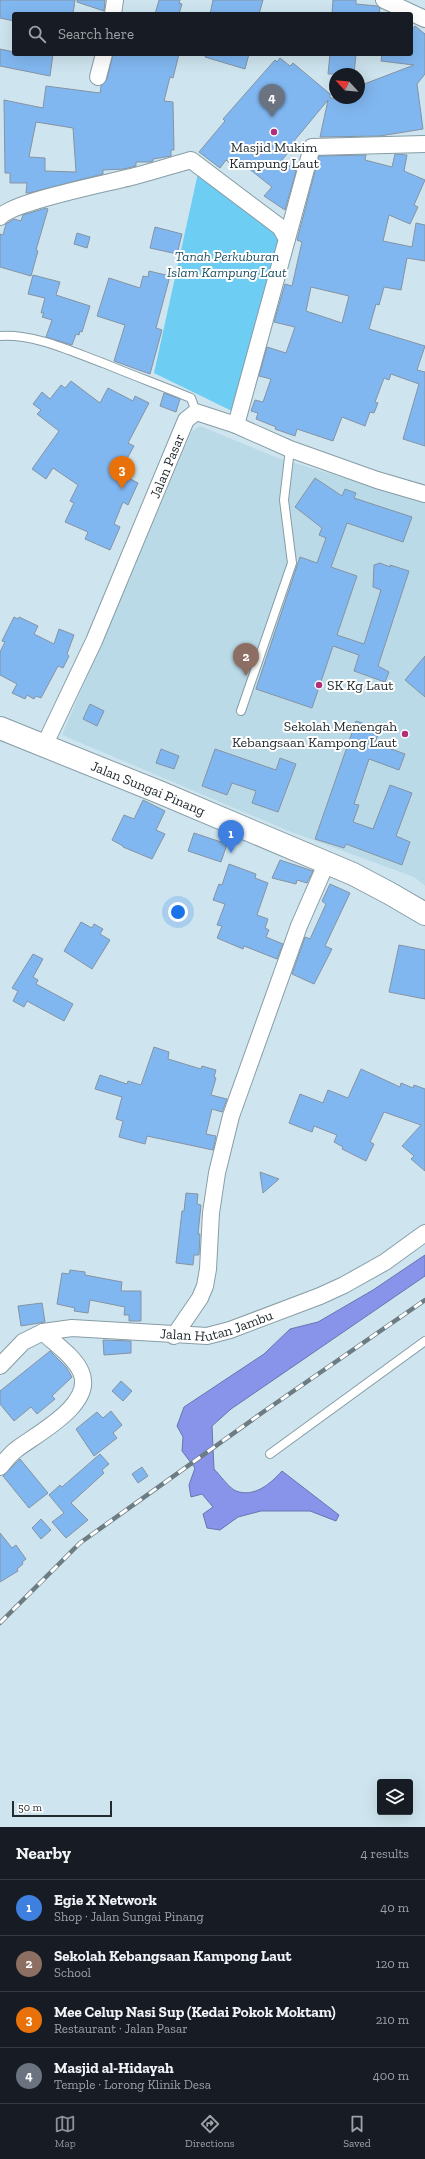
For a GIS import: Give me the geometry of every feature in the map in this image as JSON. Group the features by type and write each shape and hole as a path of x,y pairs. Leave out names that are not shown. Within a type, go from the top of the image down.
{"street":[{"path":"113,12 114,0"},
{"path":"384,0 409,5 425,19"},
{"path":"98,77 103,56"},
{"path":"236,425 312,146 425,144"},
{"path":"0,217 31,202 136,176 192,160 280,227 287,239"},
{"path":"196,412 236,425 290,449 377,480 425,494"},
{"name":"Jalan Pasar","path":"44,746 94,641 186,420 196,412"},
{"name":"Jalan Sungai Pinang","path":"0,728 159,792 326,864 377,887 425,914"},
{"path":"174,1336 200,1298 205,1286 208,1269 211,1213 217,1172 231,1116 300,926 326,864"},
{"name":"Jalan Hutan Jambu","path":"0,1366 23,1342 43,1332 72,1328 135,1331 174,1336 207,1336 320,1296 386,1262 425,1233"},
{"path":"0,1467 15,1450 67,1412 81,1396 84,1385 81,1373 75,1362 43,1332"}],"lane":[{"path":"0,336 27,337 168,388 191,398 196,412"},
{"path":"241,711 292,564 284,500 290,449"},
{"path":"270,1454 425,1341"}],"shaded area":[{"path":"200,426 278,458 425,502 425,886 414,877 291,832 62,735 192,431"},
{"path":"425,1255 425,1276 231,1409 212,1426 214,1469 233,1489 243,1493 256,1491 268,1484 282,1471 339,1515 336,1521 310,1511 261,1511 238,1517 220,1530 207,1528 203,1514 213,1507 202,1494 191,1497 189,1485 195,1468 182,1451 183,1437 177,1426 184,1407 264,1354 290,1329 318,1322 373,1290"}],"green space":[{"name":"Tanah Perkuburan Islam Kampung Laut","path":"198,173 278,236 280,247 234,412 154,373"}],"building":[{"path":"0,0 75,0 73,12 12,12 12,21 0,18"},
{"path":"77,0 105,0 104,11 77,2"},
{"path":"159,0 180,0 179,3 182,4 180,12 156,12"},
{"path":"213,0 263,0 260,12 210,12"},
{"path":"333,0 356,0 356,4 377,6 380,8 379,12 332,12"},
{"path":"415,26 425,34 425,74 417,84 423,129 380,136 320,137 328,100 289,147 291,149 282,160 296,171 285,210 264,196 272,187 243,164 238,170 226,160 220,168 199,152 225,121 223,119 275,60 277,62 280,58 290,66 293,63 329,93 329,104 365,104 365,84 414,65 381,61 382,56 413,56 413,28"},
{"path":"0,49 12,52 12,56 53,56 50,76 0,66"},
{"path":"113,56 178,56 173,78 170,77 164,101 173,102 174,150 171,150 171,156 153,159 153,161 150,162 136,162 136,166 124,169 103,170 103,174 29,193 26,193 27,183 10,183 10,173 5,173 4,100 43,108 46,86 100,93 101,86 107,79","holes":["36,122 73,128 76,172 45,171 45,158 29,157"]},
{"path":"205,56 248,56 245,69"},
{"path":"330,56 356,56 355,68 329,68 328,74"},
{"path":"395,154 407,155 404,171 425,180 414,205 418,207 410,224 389,215 383,241 412,247 416,223 425,225 425,261 407,258 401,290 384,287 379,305 376,304 369,329 425,346 417,370 425,372 425,446 403,439 419,384 391,374 389,380 384,378 375,402 378,403 374,413 370,412 365,426 342,417 333,441 297,429 295,436 275,429 276,427 256,419 258,413 251,411 255,400 263,402 271,379 259,376 267,347 286,353 295,327 274,322 285,284 292,286 302,242 297,240 319,156 366,155 365,160 392,167","holes":["311,287 349,296 342,323 306,311"]},
{"path":"46,208 48,209 36,250 38,251 31,276 0,267 0,234 3,235 6,224 14,219 21,221 23,215"},
{"path":"155,227 182,234 177,254 150,248"},
{"path":"77,233 90,237 87,248 74,244"},
{"path":"149,271 170,276 156,328 162,330 150,374 114,361 125,325 97,316 109,278 140,288 143,276 148,277"},
{"path":"33,275 60,282 56,295 90,306 82,332 80,331 79,335 76,334 72,345 46,337 52,320 42,317 44,313 41,313 45,298 28,294"},
{"path":"71,381 100,403 108,388 133,401 135,396 149,403 128,443 134,446 119,473 138,483 128,505 123,502 114,524 120,527 110,550 85,539 88,532 65,522 74,503 70,501 78,485 53,468 46,479 32,469 59,431 37,414 41,410 33,404 42,392 50,399 61,385 65,388"},
{"path":"164,393 180,399 176,412 160,406"},
{"path":"315,478 342,496 345,489 356,493 354,498 412,517 403,542 347,523 331,567 357,576 337,635 364,644 381,590 373,587 374,565 380,563 409,571 378,666 389,672 385,682 354,671 359,655 333,646 312,708 256,689 300,557 317,563 326,538 319,535 322,528 295,507"},
{"path":"14,617 18,619 19,617 38,626 34,634 54,644 59,629 74,635 67,654 69,656 63,668 58,666 41,698 36,696 34,699 27,695 25,699 12,693 17,684 0,675 0,652 5,642 2,641"},
{"path":"425,656 425,697 405,680"},
{"path":"90,704 104,711 97,726 83,719"},
{"path":"356,721 380,729 375,743 405,754 399,770 369,759 354,804 359,805 353,822 373,829 390,785 412,793 396,836 410,842 402,865 346,844 344,848 315,839"},
{"path":"161,749 179,756 174,769 156,763"},
{"path":"215,749 276,770 280,758 296,764 278,812 252,803 256,791 232,783 227,795 202,786"},
{"path":"143,800 165,811 156,830 165,834 152,859 123,847 112,840 124,815 134,819"},
{"path":"194,833 227,844 221,862 188,851"},
{"path":"280,860 313,871 307,883 297,880 296,884 272,878"},
{"path":"229,864 256,874 255,878 268,883 257,915 268,919 265,928 269,930 266,937 283,944 277,959 244,946 243,949 217,938 222,926 217,925 225,904 213,900 219,884 222,885"},
{"path":"330,884 350,893 325,946 332,949 314,984 292,974 305,937 310,939 326,904 322,901"},
{"path":"81,922 92,928 94,924 103,929 100,934 110,940 92,969 64,951"},
{"path":"399,945 425,950 425,999 389,992"},
{"path":"33,954 43,959 33,977 38,980 36,984 73,1004 64,1021 27,1001 24,1007 13,1001 18,991 12,988"},
{"path":"154,1047 169,1052 168,1059 201,1069 202,1066 216,1070 214,1077 216,1078 211,1095 227,1099 222,1112 212,1109 206,1134 216,1136 213,1150 147,1136 145,1144 119,1137 123,1121 116,1119 122,1097 95,1089 100,1075 127,1084 128,1081 141,1085"},
{"path":"361,1069 400,1087 401,1083 413,1088 414,1085 425,1089 425,1171 411,1159 414,1156 402,1146 421,1125 384,1112 370,1142 374,1144 366,1161 342,1149 343,1147 334,1142 337,1135 314,1126 312,1132 289,1123 300,1094 323,1103 328,1090 348,1098"},
{"path":"260,1172 279,1179 263,1193"},
{"path":"186,1193 198,1194 197,1204 201,1205 198,1234 200,1234 199,1255 194,1255 193,1265 176,1263 182,1211 184,1211"},
{"path":"70,1270 85,1272 85,1275 122,1282 121,1291 141,1291 141,1321 129,1321 129,1315 124,1315 125,1307 90,1300 88,1313 74,1311 75,1308 57,1304 62,1273 69,1274"},
{"path":"42,1303 45,1322 21,1326 18,1306"},
{"path":"103,1340 131,1341 131,1353 104,1355"},
{"path":"50,1351 66,1367 72,1377 52,1396 55,1399 37,1414 31,1407 14,1421 0,1404 0,1391"},
{"path":"121,1381 132,1391 123,1401 112,1391"},
{"path":"111,1411 122,1425 113,1433 117,1438 94,1456 76,1429 97,1412 103,1418"},
{"path":"100,1454 109,1464 102,1470 104,1473 71,1503 88,1520 66,1538 52,1522 64,1513 49,1495 60,1485 62,1487"},
{"path":"20,1459 48,1493 29,1508 3,1476"},
{"path":"142,1467 148,1476 138,1483 132,1474"},
{"path":"41,1519 51,1530 41,1539 32,1528"},
{"path":"0,1533 12,1548 16,1545 26,1559 17,1569 18,1571 0,1582"}],"railway":[{"path":"0,1623 80,1543 266,1410 425,1300"}],"place":[{"name":"Masjid al-Hidayah","path":"272,117"},
{"name":"Masjid Mukim Kampung Laut","path":"274,132"},
{"name":"Mee Celup Nasi Sup (Kedai Pokok Moktam)","path":"122,489"},
{"name":"Sekolah Kebangsaan Kampong Laut","path":"246,676"},
{"name":"SK Kg Laut","path":"319,685"},
{"name":"Sekolah Menengah Kebangsaan Kampong Laut","path":"405,734"},
{"name":"Egie X Network","path":"231,853"}]}
